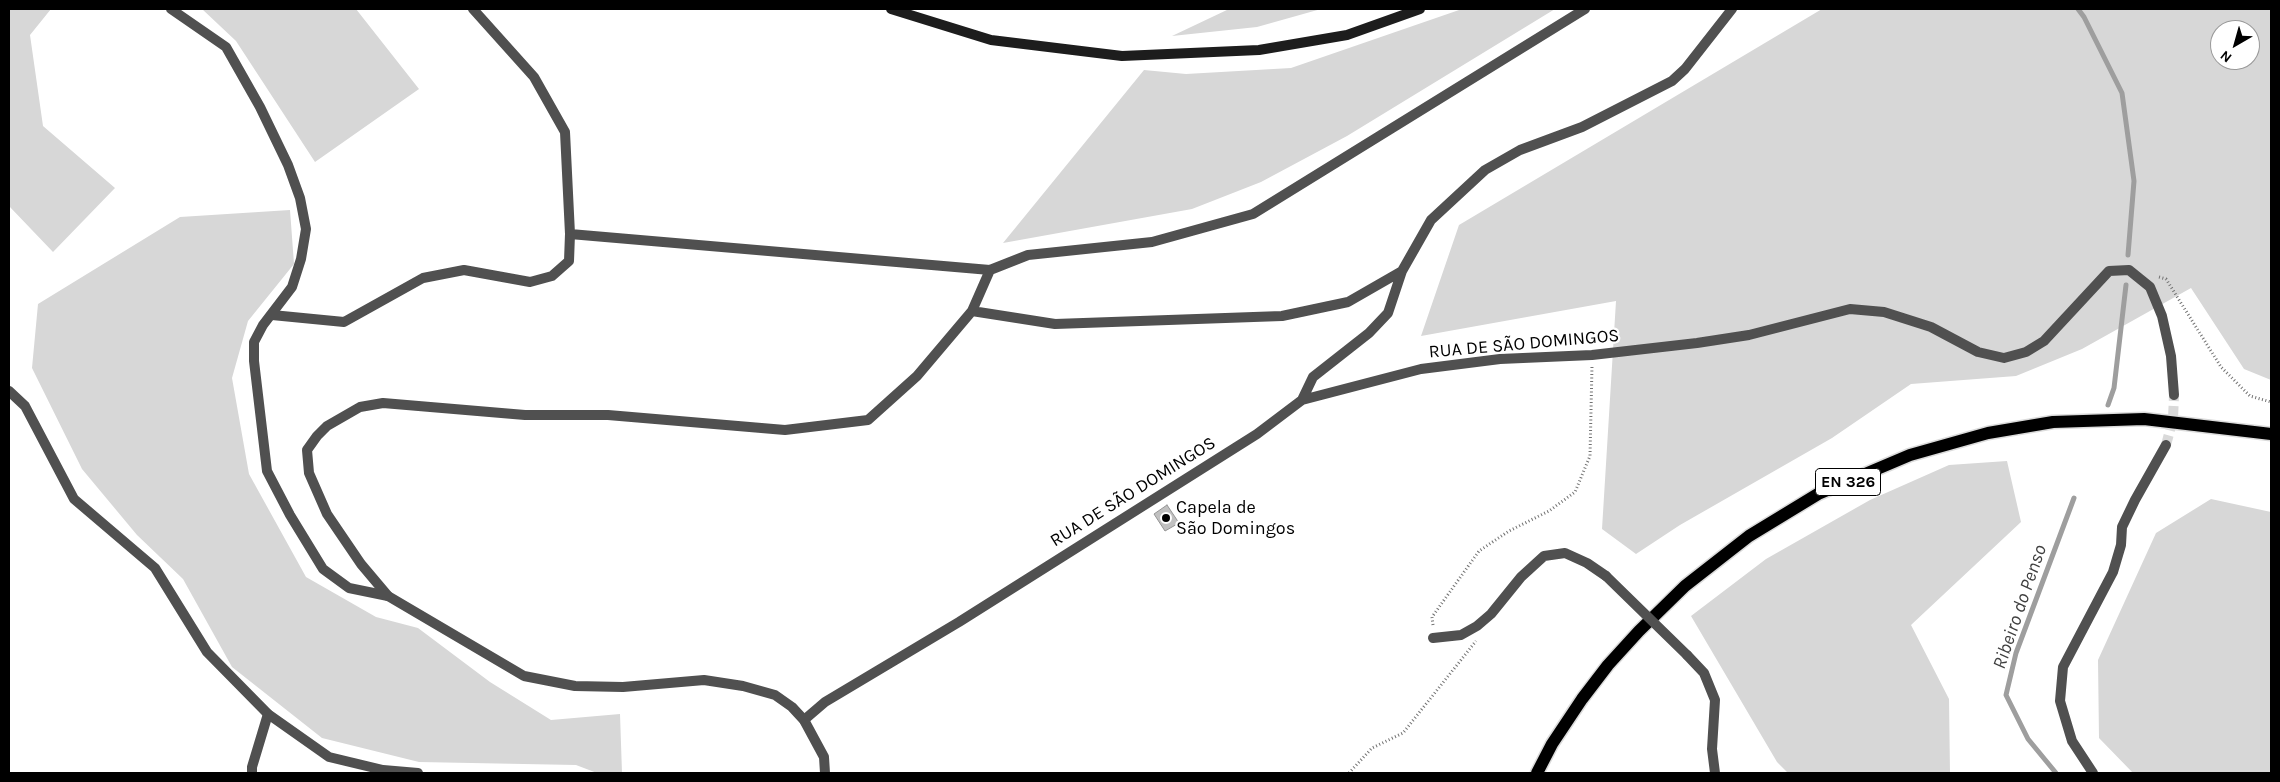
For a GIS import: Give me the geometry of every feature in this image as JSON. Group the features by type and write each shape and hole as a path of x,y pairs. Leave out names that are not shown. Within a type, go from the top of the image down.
{"main road":[{"path":"891,9 991,40 1122,56 1259,50 1347,35 1420,9"},
{"name":"EN 326","path":"1537,773 1552,744 1582,700 1608,665 1639,631 1685,586 1749,536 1818,494 1910,455 1988,433 2053,422 2144,419 2271,434"}],"street":[{"path":"171,9 226,47 260,107 288,165 300,198 306,229 301,259 292,287 263,325 254,342 254,361 266,470 290,515 323,569 349,588 388,596 524,676 575,686 623,687 704,680 743,686 775,695 792,707 804,720 824,757 825,773"},
{"path":"272,314 344,322 423,278 464,270 530,282 552,276 569,261 570,234 565,132 534,77 473,9"},
{"path":"570,234 990,270 1028,255 1152,242 1253,214 1585,9"},
{"path":"1302,400 1313,377 1369,333 1388,313 1395,297 1402,271 1431,220 1485,170 1520,150 1582,127 1672,80 1685,69 1732,9"},
{"path":"388,596 361,564 327,514 309,473 307,450 317,436 327,426 360,407 383,403 525,415 608,415 784,430 868,420 917,376 972,311 990,270"},
{"name":"RUA DE SÃO DOMINGOS","path":"804,720 825,702 959,622 1257,434 1302,400 1421,369 1500,359 1592,355 1749,336 1850,309 1884,312 1931,327 1978,352 2004,358 2026,352 2044,341 2109,271 2129,270 2150,287 2162,316 2171,356 2174,395"},
{"path":"972,311 1055,324 1282,316 1348,302 1402,271"},
{"path":"9,391 25,406 74,499 155,568 207,652 268,714 329,757 383,770 418,773"},
{"path":"2093,773 2072,741 2060,701 2064,667 2113,572 2121,545 2122,527 2166,445"},
{"path":"1433,638 1461,635 1476,626 1491,614 1521,577 1544,556 1565,553 1587,563 1606,576 1704,673 1716,700 1712,749 1715,773"},
{"path":"252,773 252,767 268,714"}],"path":[{"path":"2157,276 2166,278 2221,367 2250,396 2271,402"},
{"path":"1433,638 1432,617 1479,551 1509,531 1549,511 1575,492 1590,456 1592,355"},
{"path":"1350,773 1372,748 1403,733 1478,637"}],"shaded area":[{"path":"9,9 51,9 30,35 43,126 115,188 53,252 9,206"},
{"path":"202,9 356,9 419,89 315,162 236,41"},
{"path":"1229,9 1321,9 1257,27 1172,36"},
{"path":"1462,9 1555,9 1347,136 1261,182 1192,209 1003,243 1144,70 1186,74 1291,68"},
{"path":"1822,9 2271,9 2271,380 2244,369 2191,288 2082,349 2016,376 1911,384 1832,438 1680,525 1636,554 1602,529 1616,301 1421,336 1459,225"},
{"path":"290,210 294,264 248,321 232,378 249,474 306,577 376,617 418,628 490,682 551,720 620,714 622,773 597,773 576,765 419,762 322,738 232,667 183,579 137,535 82,469 32,368 38,304 180,217"},
{"path":"2007,461 2021,522 1911,625 1949,699 1950,773 1788,773 1777,762 1691,616 1766,559 1870,500 1949,465"},
{"path":"2211,499 2271,512 2271,773 2133,773 2099,738 2098,660 2156,533"}],"building":[{"name":"Capela de São Domingos","path":"1167,505 1179,523 1165,531 1154,514"}],"waterway":[{"name":"Ribeiro do Penso","path":"2078,9 2084,17 2122,93 2134,181 2128,255"},
{"name":"Ribeiro do Penso","path":"2108,405 2114,388 2126,285"},
{"name":"Ribeiro do Penso","path":"2056,773 2028,739 2006,695 2016,653 2074,498"}],"tunnel":[{"path":"2166,445 2173,419 2174,395"}],"place":[{"name":"Capela de São Domingos","path":"1166,518"}]}
